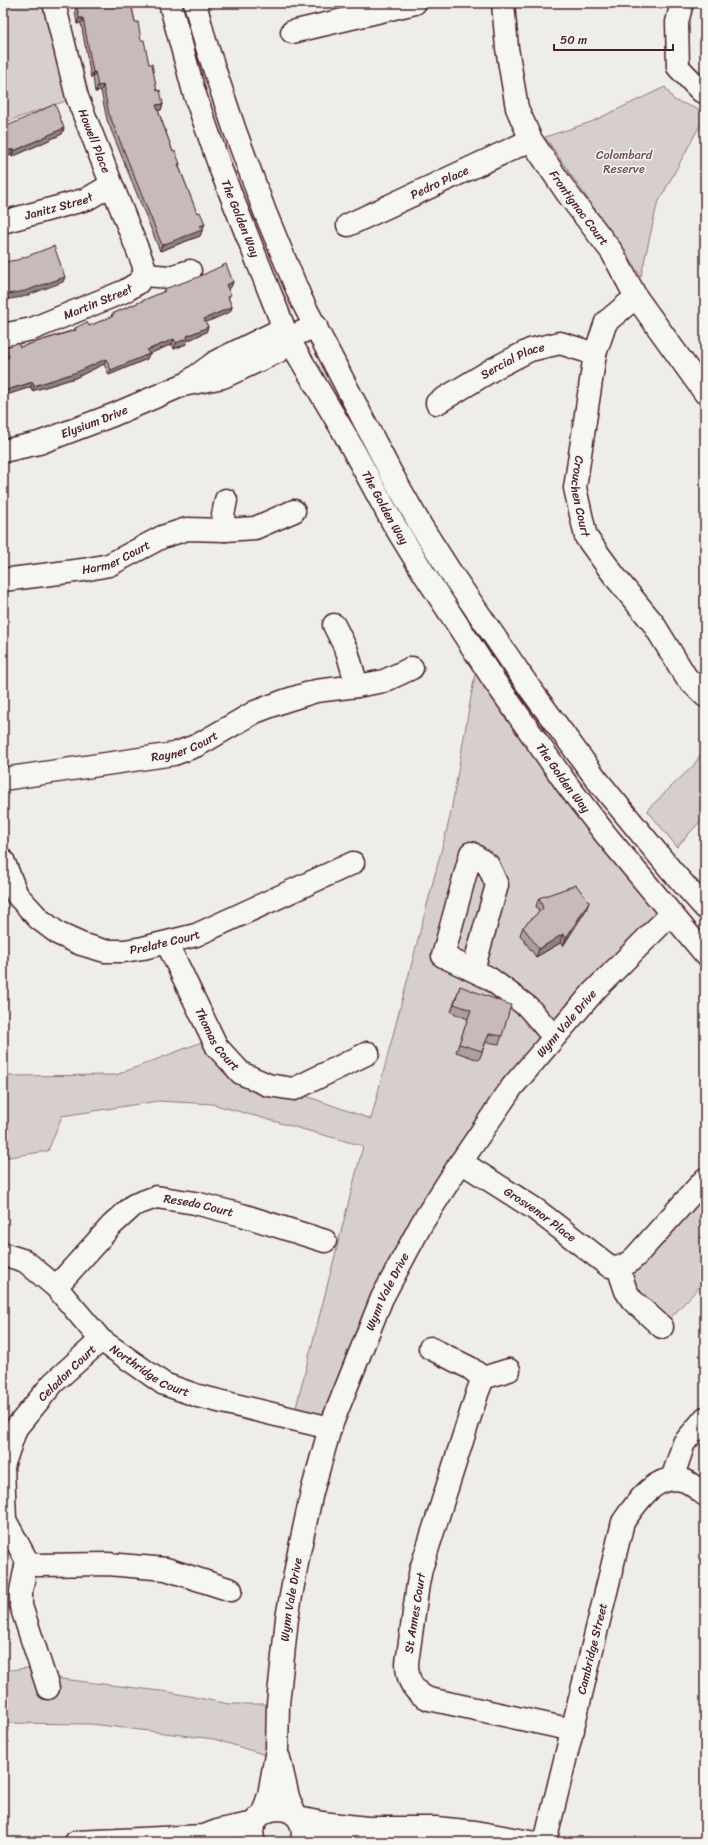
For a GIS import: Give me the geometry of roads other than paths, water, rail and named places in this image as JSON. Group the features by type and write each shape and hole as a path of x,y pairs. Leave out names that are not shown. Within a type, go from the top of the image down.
{"street":[{"name":"Howell Place","path":"54,3 72,82 111,185 144,266 144,275"},
{"name":"The Golden Way","path":"170,3 194,92 221,170 288,338 344,431 393,523 462,633 568,786 670,914 705,954"},
{"name":"The Golden Way","path":"195,3 205,41 236,135 265,212 301,298 391,473 421,526 451,573 531,690 571,744 671,870 705,908"},
{"path":"292,32 415,3"},
{"name":"Frontignac Court","path":"503,3 507,48 516,108 531,140 567,193 612,252 636,297 705,394"},
{"path":"682,3 677,22 678,67 701,90 705,92"},
{"name":"Pedro Place","path":"348,225 531,140"},
{"name":"Janitz Street","path":"3,222 87,199 111,185"},
{"name":"Martin Street","path":"3,335 32,329 125,291 138,283 144,275 170,277 190,271"},
{"name":"Crouchen Court","path":"636,297 606,322 595,354 575,488 586,537 616,578 653,624 686,677 705,696"},
{"path":"288,338 316,326"},
{"name":"Elysium Drive","path":"3,451 39,443 113,416 183,385 217,361 272,334 288,338"},
{"name":"Sercial Place","path":"437,403 495,368 530,350 560,343 595,354"},
{"path":"225,530 223,515 226,500"},
{"name":"Harmer Court","path":"3,580 83,570 109,565 162,537 187,529 225,530 255,528 294,511"},
{"path":"334,625 347,651 357,686"},
{"name":"Rayner Court","path":"3,779 174,754 198,745 255,712 284,701 316,691 384,681 412,668"},
{"name":"Prelate Court","path":"3,860 17,895 39,919 59,934 81,944 105,951 124,951 167,943 196,935 353,864"},
{"path":"671,870 673,893 670,914 691,912 705,913"},
{"name":"Wynn Vale Drive","path":"258,1826 269,1795 277,1749 278,1704 289,1609 299,1552 330,1428 372,1322 392,1278 422,1223 460,1162 512,1087 594,990 670,914"},
{"name":"Thomas Court","path":"167,943 216,1047 241,1073 268,1085 294,1089 368,1053"},
{"path":"473,970 489,978 528,1007 554,1037"},
{"name":"Grosvenor Place","path":"460,1162 535,1209 609,1266 618,1267"},
{"path":"662,1327 632,1300 626,1292 618,1267 627,1265 636,1256 705,1179"},
{"name":"Reseda Court","path":"56,1287 111,1226 134,1205 156,1198 195,1203 242,1215 325,1241"},
{"name":"Northridge Court","path":"3,1254 25,1262 56,1287 101,1340 164,1384 198,1396 330,1428"},
{"name":"Celadon Court","path":"26,1560 5,1520 3,1466 16,1428 53,1383 101,1340"},
{"path":"430,1348 470,1368 483,1378 508,1370"},
{"name":"St Annes Court","path":"483,1378 421,1569 407,1663 407,1674 412,1686 420,1695 429,1699 573,1730"},
{"path":"705,1418 684,1443 672,1479 684,1480 705,1495"},
{"name":"Cambridge Street","path":"546,1842 624,1522 633,1507 656,1484 662,1480 672,1479"},
{"path":"48,1688 21,1606 26,1560 37,1564 108,1564 166,1569 231,1590"},
{"name":"Wynn Vale Drive","path":"277,1749 288,1796 303,1830 302,1842"},
{"path":"76,1842 204,1836 220,1830 258,1826 271,1809 279,1808 288,1810 297,1816 322,1823 367,1828 436,1828 475,1832 530,1842"},
{"path":"313,1842 367,1828"},
{"path":"204,1836 218,1841 231,1842"}],"park label":[{"name":"Colombard Reserve","path":"624,162"}]}
